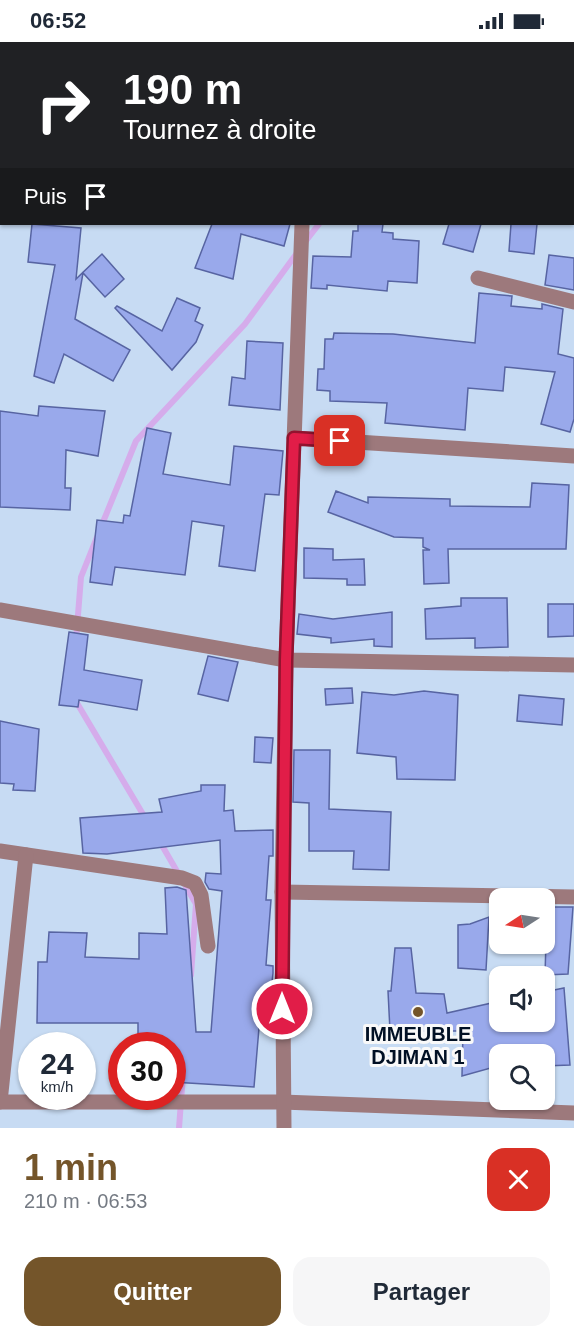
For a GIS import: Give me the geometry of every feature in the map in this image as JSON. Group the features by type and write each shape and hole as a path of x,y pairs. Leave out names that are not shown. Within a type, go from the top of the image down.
{"street":[{"path":"284,1128 282,892 286,660 302,225"},
{"path":"478,278 574,302"},
{"path":"294,438 574,456"},
{"path":"0,610 286,660 574,665"},
{"path":"0,851 182,878 195,883 201,895 208,946"},
{"path":"26,855 1,1102 282,1102 574,1113"},
{"path":"282,892 574,897"}],"building":[{"path":"32,225 81,228 76,279 102,254 124,279 105,297 83,273 75,319 130,350 113,381 64,354 54,383 34,376 55,265 28,262"},
{"path":"212,225 290,225 284,246 241,234 233,279 195,268"},
{"path":"358,225 383,225 382,232 393,233 393,239 419,241 417,283 388,281 387,291 327,285 327,289 311,288 313,256 351,257 353,231 358,231"},
{"path":"449,225 481,225 473,252 443,244"},
{"path":"511,225 537,225 534,254 509,251"},
{"path":"549,255 574,258 574,290 545,285"},
{"path":"479,293 512,296 511,306 542,309 542,304 563,309 558,354 574,358 574,419 570,432 541,424 555,372 505,367 503,391 468,388 465,430 385,423 387,403 330,401 330,391 317,390 318,369 324,369 325,339 333,339 334,333 393,334 475,343"},
{"path":"177,298 200,308 195,321 203,325 196,342 172,370 115,308 117,306 162,331"},
{"path":"247,341 283,343 280,410 229,405 232,377 245,379"},
{"path":"39,406 105,411 98,456 66,450 65,488 71,488 70,510 0,507 0,411 38,416"},
{"path":"147,428 171,433 163,474 230,485 234,446 283,451 279,495 265,494 255,571 219,566 224,526 192,521 185,575 115,567 112,585 90,582 97,520 123,523 124,515 130,516"},
{"path":"532,483 569,485 566,549 448,549 449,583 424,584 423,550 430,550 423,547 423,538 394,537 328,512 336,491 368,503 368,497 450,499 450,506 530,507"},
{"path":"304,548 333,549 333,560 364,559 365,585 347,585 347,579 304,578"},
{"path":"461,598 507,598 508,647 475,648 475,638 426,639 425,609 461,606"},
{"path":"548,604 574,604 574,636 548,637"},
{"path":"392,612 392,647 374,646 374,639 331,643 331,638 297,634 299,614 333,619"},
{"path":"69,632 88,635 84,670 142,680 137,710 79,700 78,707 59,705"},
{"path":"208,656 238,662 228,701 198,694"},
{"path":"352,688 353,703 326,705 325,689"},
{"path":"424,691 458,695 455,780 397,779 396,757 357,753 362,692 394,695"},
{"path":"519,695 564,699 562,725 517,721"},
{"path":"0,721 39,729 35,791 13,790 14,784 0,783"},
{"path":"255,737 273,738 271,763 254,762"},
{"path":"294,750 330,750 329,809 391,812 389,870 353,869 354,851 309,851 309,803 293,802"},
{"path":"201,785 225,785 224,811 233,810 235,831 273,830 273,856 269,856 266,900 271,900 266,965 273,966 273,973 268,1017 260,1016 254,1087 186,1083 186,1032 138,1032 138,1023 37,1023 38,962 47,962 49,932 87,933 85,957 139,959 139,933 167,934 165,888 177,887 186,890 196,1032 211,1032 222,891 209,889 205,882 206,873 221,874 220,840 107,854 83,853 80,818 162,812 159,799 201,791"},
{"path":"555,907 573,907 568,974 555,975 555,966 545,966 546,954 555,954"},
{"path":"489,917 486,970 458,968 458,925 470,924"},
{"path":"395,948 411,948 416,993 444,994 447,1013 489,1004 489,1032 555,1032 555,990 564,988 570,1065 555,1066 555,1044 489,1044 489,1068 462,1076 463,1031 390,1031 388,991 391,991"}],"waterway":[{"path":"305,242 318,225"},
{"path":"101,527 136,441 245,324 297,253"},
{"path":"76,640 81,577 97,537"},
{"path":"74,698 147,821"},
{"path":"160,842 196,904 191,975"},
{"path":"179,1128 180,1110"}],"place":[{"name":"IMMEUBLE DJIMAN 1","path":"418,1012"}],"route":[{"path":"282,1009 286,660 294,438 340,441"}]}
